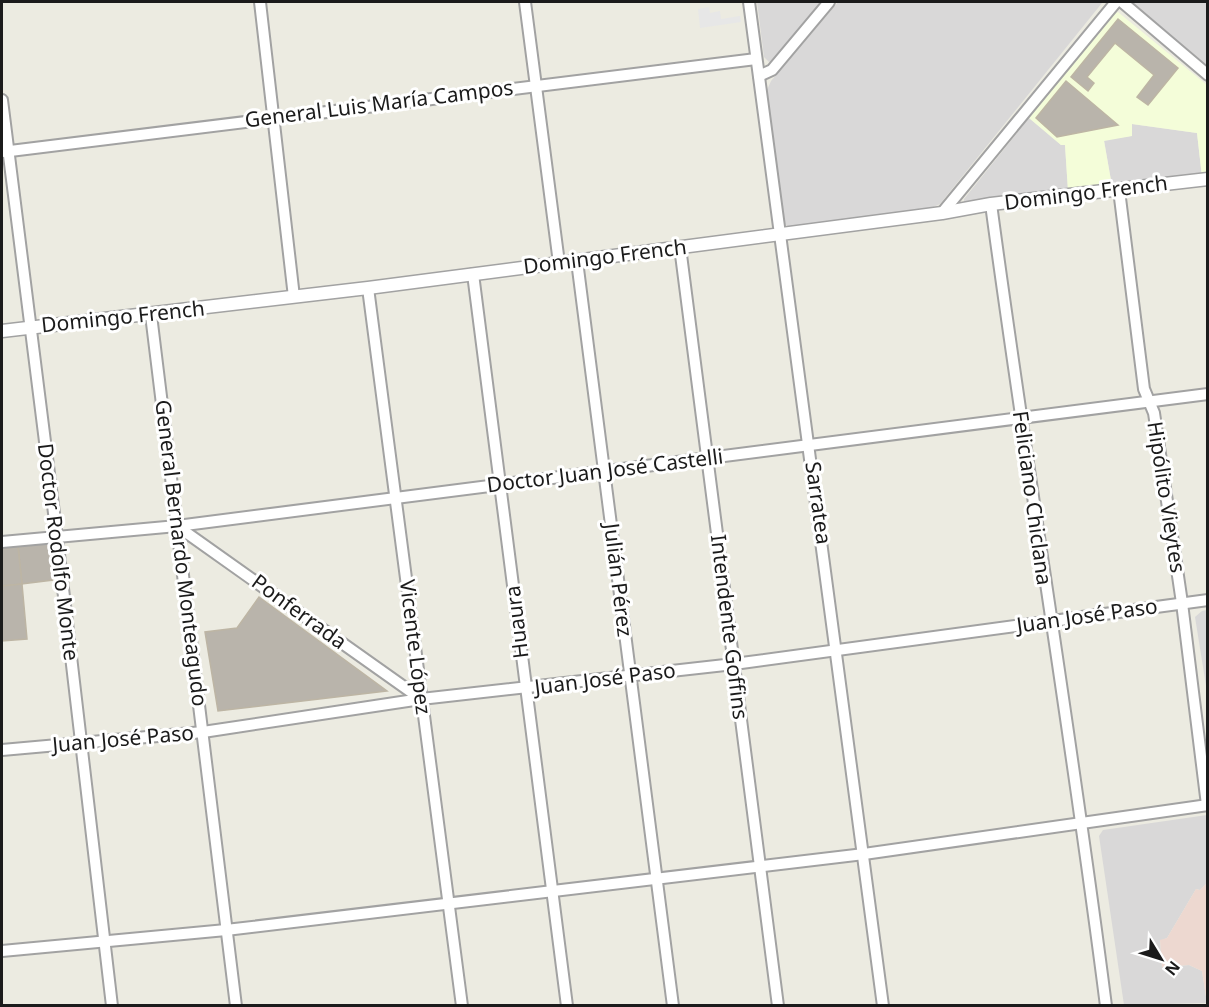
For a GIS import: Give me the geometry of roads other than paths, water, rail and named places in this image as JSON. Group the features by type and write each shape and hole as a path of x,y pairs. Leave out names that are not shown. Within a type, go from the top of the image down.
{"street":[{"path":"260,2 294,297"},
{"path":"525,2 560,263"},
{"name":"Sarratea","path":"749,2 883,1005"},
{"path":"759,76 772,70 829,2"},
{"path":"942,213 1116,2"},
{"path":"1122,2 1208,75"},
{"name":"General Luis María Campos","path":"4,152 272,117 756,59"},
{"name":"Doctor Rodolfo Monte","path":"2,100 4,152 57,537 112,1005"},
{"name":"Domingo French","path":"2,331 368,288 942,213 991,204 1208,179"},
{"name":"Hipólito Vieytes","path":"1119,190 1144,389 1154,414 1182,603 1207,805"},
{"name":"Feliciano Chiclana","path":"991,204 1050,621 1083,821 1106,1005"},
{"name":"Intendente Goffins","path":"680,248 778,1005"},
{"name":"Julián Pérez","path":"577,261 673,1005"},
{"name":"Huaura","path":"473,274 567,1005"},
{"name":"Vicente López","path":"368,288 462,1005"},
{"name":"General Bernardo Monteagudo","path":"151,315 236,1005"},
{"name":"Doctor Juan José Castelli","path":"2,542 177,526 1208,394"},
{"name":"Ponferrada","path":"177,526 421,699"},
{"name":"Juan José Paso","path":"2,750 203,732 421,699 734,664 1208,600"},
{"path":"1196,705 1208,703"},
{"path":"2,951 226,930 864,854 1207,805"}]}
